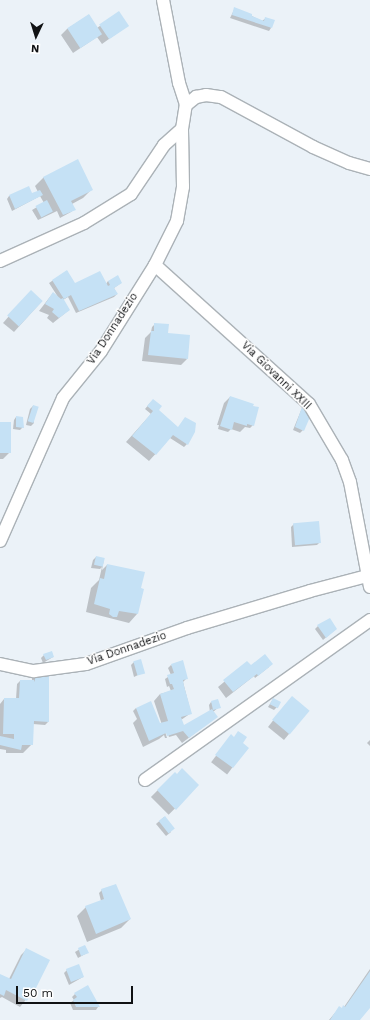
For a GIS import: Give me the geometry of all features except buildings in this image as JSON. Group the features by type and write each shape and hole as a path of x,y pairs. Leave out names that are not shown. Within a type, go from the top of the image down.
{"street":[{"name":"Via Donnadezio","path":"0,541 63,398 101,351 155,265 174,227 181,206 183,187 182,130 186,105 179,83 163,0"},
{"path":"186,105 196,97 221,97 313,147 349,163 370,169"},
{"path":"0,260 84,223 131,194 164,145 182,130"},
{"name":"Via Giovanni XXIII","path":"155,265 309,404 342,460 350,482 367,559 369,581"},
{"name":"Via Donnadezio","path":"0,664 34,671 86,664 187,628 310,591 369,581"},
{"path":"145,780 370,620"}]}
